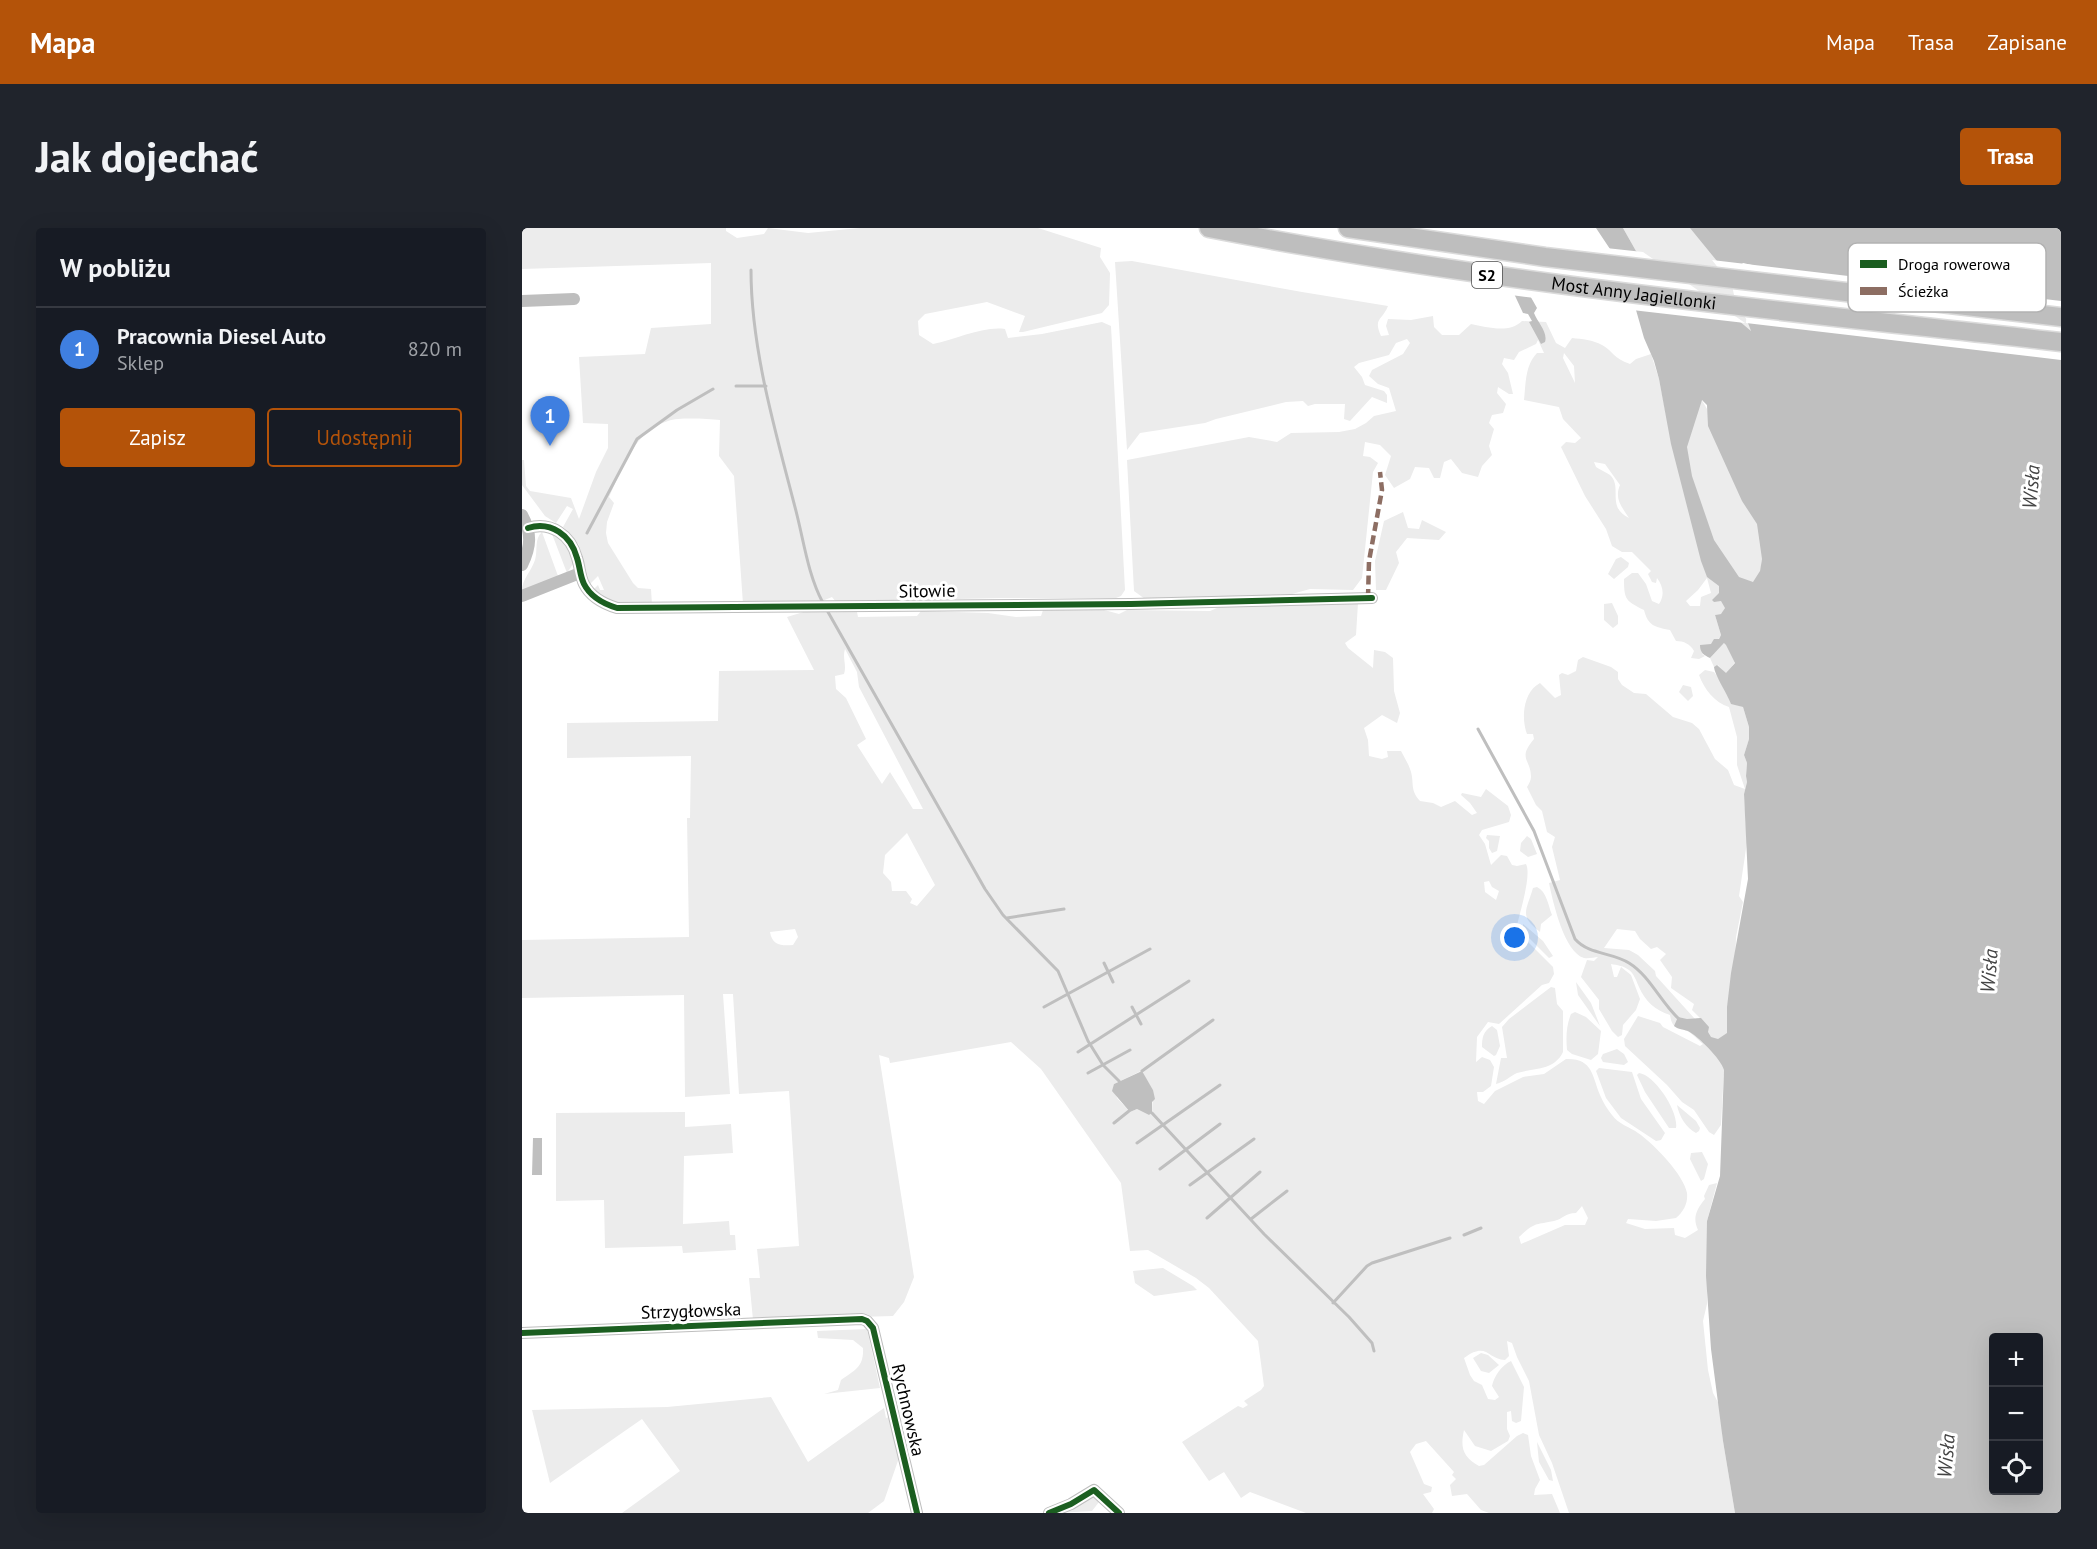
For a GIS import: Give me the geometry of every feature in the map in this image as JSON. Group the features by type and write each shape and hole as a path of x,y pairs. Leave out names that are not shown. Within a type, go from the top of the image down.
{"highway":[{"name":"Most Anny Jagiellonki","path":"1209,228 1376,258 1506,277 2061,342"},
{"name":"Most Anny Jagiellonki","path":"1348,228 1545,257 1848,292"},
{"name":"Most Anny Jagiellonki","path":"2018,312 2061,317"}],"street":[{"path":"522,301 574,299"},
{"path":"522,515 528,528 530,545 522,565"},
{"name":"Sitowie","path":"528,528 547,526 565,536 575,551 584,584 598,600 617,608 1131,604 1372,598"},
{"path":"522,596 580,573"},
{"name":"Strzygłowska","path":"522,1333 862,1319"},
{"name":"Rychnowska","path":"862,1319 873,1328 917,1513"},
{"path":"1049,1513 1071,1504 1094,1490 1119,1513"}],"shaded area":[{"path":"522,228 726,228 726,231 737,238 764,234 768,228 808,233 860,228 1038,228 1101,248 1100,257 1110,273 1109,305 1102,313 1019,332 1025,316 987,302 925,314 918,321 919,335 933,344 978,331 996,329 1005,329 1008,338 1102,322 1111,326 1125,590 1121,596 1116,598 836,602 832,597 817,603 743,604 734,476 719,456 720,420 686,419 668,421 646,433 631,452 609,497 614,503 607,522 608,543 633,583 638,588 651,589 652,605 621,603 601,595 594,589 598,585 600,590 604,590 598,576 590,584 579,545 563,527 573,509 567,506 556,523 545,516 522,485 522,460 524,460 526,486 530,491 571,498 579,519 596,472 608,448 608,424 583,423 579,357 645,354 651,328 711,324 711,263 522,269"},
{"path":"1623,228 1702,228 1730,277 1737,308 1749,322 1777,376 1636,251"},
{"path":"1132,261 1388,306 1378,323 1381,336 1389,335 1386,326 1388,319 1411,320 1433,316 1434,327 1442,335 1459,335 1471,324 1504,328 1517,325 1522,321 1546,322 1556,343 1565,348 1572,338 1591,341 1602,345 1630,364 1636,359 1651,354 1666,415 1690,380 1761,501 1762,559 1758,587 1725,608 1722,614 1715,615 1721,635 1702,654 1705,656 1699,659 1691,658 1694,651 1691,646 1676,641 1670,630 1653,625 1644,610 1627,599 1624,579 1632,573 1638,573 1646,584 1652,601 1659,604 1663,594 1662,587 1657,578 1656,583 1652,582 1648,574 1651,571 1632,552 1622,552 1612,546 1606,529 1585,496 1561,447 1566,442 1575,443 1581,438 1563,419 1559,407 1524,400 1530,363 1537,353 1544,353 1538,340 1536,344 1519,352 1514,360 1504,358 1502,364 1508,373 1513,394 1498,387 1497,393 1506,404 1503,413 1492,415 1489,423 1494,429 1489,446 1492,455 1482,466 1478,477 1462,473 1451,459 1444,462 1440,478 1434,478 1429,468 1415,467 1410,479 1394,488 1385,475 1391,456 1380,445 1365,442 1363,456 1370,457 1378,463 1373,472 1362,578 1353,590 1310,589 1292,594 1145,599 1134,591 1127,460 1249,437 1277,442 1291,433 1339,432 1355,429 1374,416 1396,411 1389,388 1378,384 1369,376 1372,370 1403,354 1410,343 1407,339 1396,343 1389,355 1359,363 1354,367 1365,385 1384,391 1387,395 1387,403 1372,397 1350,421 1344,419 1345,404 1308,406 1303,401 1286,402 1205,423 1140,433 1127,450 1115,262","holes":["1564,353 1574,366 1575,383 1563,358","1594,462 1605,464 1620,485 1618,499 1629,518 1622,513 1616,503 1614,480 1596,467","1707,578 1711,593 1701,597 1700,606 1690,606 1686,601"]},
{"path":"1403,512 1408,528 1419,529 1422,520 1446,532 1439,540 1407,538 1396,552 1399,563 1386,590 1376,590 1375,561 1384,521"},
{"path":"542,532 558,576 522,591 523,583 535,560 537,541"},
{"path":"552,534 563,543 570,555 573,564 567,573"},
{"path":"1621,557 1629,563 1628,567 1614,579 1608,574 1616,559"},
{"path":"1358,603 1356,635 1345,643 1373,668 1374,650 1385,652 1393,658 1394,691 1400,713 1397,723 1382,715 1364,728 1368,740 1369,756 1382,759 1388,757 1387,751 1401,751 1410,769 1414,793 1420,801 1441,807 1455,801 1472,815 1477,813 1461,795 1462,793 1481,797 1486,789 1508,806 1511,815 1509,822 1482,830 1479,835 1485,844 1491,865 1501,855 1507,856 1512,865 1526,864 1526,886 1516,930 1553,967 1554,974 1549,983 1542,985 1499,1024 1488,1022 1477,1037 1476,1062 1482,1057 1490,1060 1494,1067 1491,1086 1483,1092 1477,1092 1478,1101 1484,1104 1495,1091 1523,1077 1544,1074 1566,1059 1575,1059 1587,1065 1601,1098 1617,1121 1635,1131 1659,1152 1685,1186 1687,1200 1685,1207 1676,1218 1656,1221 1628,1219 1626,1223 1645,1229 1674,1228 1675,1235 1685,1238 1698,1230 1695,1217 1705,1199 1709,1185 1717,1183 1707,1221 1707,1304 1703,1321 1708,1370 1713,1393 1720,1406 1723,1441 1735,1513 1569,1513 1552,1463 1539,1435 1529,1381 1512,1343 1507,1341 1509,1356 1505,1360 1482,1351 1464,1358 1474,1381 1482,1385 1488,1399 1495,1400 1499,1397 1492,1386 1495,1378 1511,1361 1524,1387 1521,1421 1516,1423 1512,1421 1511,1411 1507,1412 1507,1429 1510,1436 1508,1441 1491,1451 1475,1446 1464,1430 1462,1442 1464,1451 1474,1463 1479,1466 1484,1465 1517,1436 1523,1433 1528,1435 1531,1456 1540,1480 1534,1495 1552,1494 1560,1513 1489,1513 1481,1510 1467,1494 1452,1496 1450,1485 1456,1479 1452,1475 1454,1472 1426,1441 1416,1444 1410,1452 1424,1484 1432,1487 1431,1492 1423,1494 1434,1509 1432,1513 1306,1513 1250,1492 1241,1498 1224,1472 1209,1481 1182,1442 1238,1406 1243,1408 1248,1405 1244,1401 1261,1390 1264,1386 1258,1341 1209,1288 1196,1278 1148,1250 1130,1251 1121,1183 1041,1069 1011,1042 890,1063 889,1058 879,1055 914,1277 904,1302 893,1316 753,1320 749,1278 760,1278 757,1249 799,1246 789,1091 739,1094 733,994 723,994 730,1094 685,1097 684,995 522,998 522,940 689,937 687,818 690,818 691,756 567,758 567,723 718,721 719,671 814,670 787,617 810,610 857,612 858,617 917,616 921,611 988,613 1016,617 1041,616 1044,607 1097,608 1119,614 1127,610 1210,611 1224,605","holes":["845,649 857,672 859,687 923,809 913,809 890,772 882,784 857,745 866,739 846,698 836,689 835,676 844,674 845,671","907,833 935,885 917,906 910,903 912,899 906,891 892,891 891,882 883,873 885,855","1489,881 1492,887 1499,891 1496,900 1485,892 1484,882","795,929 798,937 793,945 781,945 773,940 770,932","1141,1071 1153,1090 1152,1113 1149,1115 1137,1109 1130,1112 1117,1098 1114,1084","1582,1206 1588,1218 1585,1225 1565,1225 1521,1244 1519,1237 1532,1226 1557,1220 1576,1213"]},
{"path":"1612,603 1618,616 1618,624 1613,628 1604,620 1604,604"},
{"path":"1724,643 1730,643 1735,662 1726,674 1718,665 1714,667 1710,658"},
{"path":"1583,657 1611,667 1618,672 1618,679 1622,685 1634,693 1646,694 1673,717 1692,723 1699,729 1715,759 1728,770 1734,785 1745,789 1737,765 1737,737 1729,707 1711,695 1699,675 1705,670 1714,672 1724,686 1731,703 1743,707 1749,727 1749,739 1744,755 1747,763 1747,782 1744,794 1747,842 1739,896 1743,902 1736,937 1733,1035 1724,1070 1721,1125 1714,1135 1709,1132 1694,1110 1682,1102 1625,1046 1624,1039 1638,1016 1660,1023 1663,1027 1700,1046 1703,1044 1689,1032 1675,1026 1670,1015 1644,997 1634,975 1629,970 1623,967 1611,964 1614,977 1617,977 1621,967 1631,975 1640,999 1636,1010 1623,1025 1622,1035 1618,1037 1599,1009 1599,1000 1581,977 1587,960 1594,961 1598,957 1584,958 1577,954 1560,925 1549,883 1560,880 1552,847 1555,837 1547,832 1542,811 1536,805 1527,787 1531,777 1526,751 1534,739 1533,734 1527,734 1524,713 1530,693 1540,683 1555,698 1561,695 1559,675 1562,673 1568,675 1576,671 1578,660","holes":["1617,929 1635,931 1651,949 1657,947 1666,954 1660,960 1672,977 1671,988 1694,1004 1692,1010 1700,1018 1695,1019 1656,976 1655,971 1638,955 1629,950 1604,948"]},
{"path":"1683,685 1691,687 1693,696 1688,701 1679,692"},
{"path":"1487,835 1500,836 1497,851 1492,853"},
{"path":"1527,836 1531,839 1537,854 1528,857 1520,851 1521,843"},
{"path":"1537,887 1545,895 1552,915 1541,924 1540,932 1529,921 1526,913 1533,888"},
{"path":"1523,924 1543,941 1553,956 1549,958 1523,932"},
{"path":"1576,982 1591,1003 1600,1026 1578,995"},
{"path":"1551,987 1555,988 1557,1004 1563,1011 1563,1052 1549,1066 1517,1073 1496,1084 1501,1058 1507,1058 1502,1027"},
{"path":"1575,1012 1586,1017 1601,1031 1598,1054 1591,1060 1567,1050 1568,1023 1571,1014"},
{"path":"1492,1026 1497,1030 1500,1046 1494,1056 1482,1047 1484,1035"},
{"path":"1617,1049 1624,1054 1628,1062 1624,1065 1603,1062 1601,1058 1603,1054"},
{"path":"1599,1068 1632,1072 1641,1099 1665,1133 1661,1140 1656,1141 1621,1118 1606,1098 1596,1071"},
{"path":"1639,1073 1652,1080 1665,1095 1674,1113 1676,1128 1669,1128 1645,1092 1637,1075"},
{"path":"1677,1105 1696,1121 1700,1128 1699,1131 1696,1133 1686,1125"},
{"path":"685,1112 685,1127 731,1124 733,1153 684,1156 683,1224 729,1221 730,1235 735,1235 736,1250 683,1253 682,1246 605,1248 604,1200 556,1201 556,1113"},
{"path":"1702,1152 1708,1164 1704,1179 1701,1181 1690,1159 1691,1153"},
{"path":"1163,1268 1197,1290 1154,1296 1135,1283 1133,1271"},
{"path":"867,1329 880,1388 824,1394 838,1390 841,1380 858,1367 862,1360 863,1348 853,1340 818,1338 817,1331"},
{"path":"1481,1353 1488,1355 1499,1365 1489,1373 1481,1371 1473,1358"},
{"path":"771,1397 808,1462 884,1408 886,1418 889,1417 900,1455 884,1501 868,1513 622,1513 680,1471 642,1419 550,1483 532,1410 667,1407"},
{"path":"1537,1442 1551,1470 1553,1481 1549,1480 1539,1462"},
{"path":"1094,1497 1099,1502 1092,1511 1056,1513"}],"water":[{"name":"Wisła","path":"1596,228 1623,228 1636,251 1732,315 1751,331 1748,323 1752,265 1743,263 1730,277 1690,228 2061,228 2061,1513 1735,1513 1711,1349 1706,1276 1707,1221 1720,1176 1724,1070 1714,1054 1697,1038 1688,1031 1674,1026 1678,1017 1701,1018 1709,1027 1708,1032 1711,1037 1718,1039 1727,1033 1731,973 1748,879 1744,794 1747,782 1747,763 1744,755 1749,739 1749,727 1743,707 1731,704 1715,671 1714,667 1717,665 1726,673 1735,663 1726,645 1724,643 1710,658 1701,650 1700,645 1711,644 1714,639 1719,639 1721,635 1715,615 1721,614 1725,608 1721,601 1712,600 1719,593 1719,586 1707,577 1701,561 1671,444 1659,379 1636,310 1610,249","holes":["1702,400 1707,405 1708,426 1742,501 1757,524 1762,559 1760,571 1753,582 1739,577 1714,540 1692,476 1687,447"]},
{"path":"1510,285 1524,285 1537,308 1534,313 1544,331 1545,342 1541,344 1529,322 1532,321 1528,314 1523,313"},
{"path":"1142,1071 1153,1090 1155,1099 1152,1102 1152,1113 1149,1115 1137,1109 1130,1112 1112,1091 1114,1084"},
{"path":"533,1138 542,1138 542,1175 532,1175"}],"pier":[{"path":"1606,248 1643,252 1745,323 1632,310"},
{"path":"1712,260 1848,276 1848,312 2046,312 2046,299 2061,301 2061,360 1746,323 1749,267 1744,266 1732,279 1727,279"},
{"path":"1527,284 1535,298 1511,295 1507,286"}],"waterway":[{"path":"751,270 755,330 766,391 810,570 823,603"},
{"path":"736,386 766,386"},
{"path":"587,533 637,439 677,410 713,389"},
{"path":"828,612 985,889 1003,915 1058,971 1088,1041 1103,1065 1119,1081"},
{"path":"1478,729 1534,831 1575,939 1587,948 1622,959 1636,968 1679,1019"},
{"path":"1007,918 1064,909"},
{"path":"1044,1007 1150,949"},
{"path":"1104,963 1113,982"},
{"path":"1078,1052 1189,981"},
{"path":"1132,1007 1141,1024"},
{"path":"1142,1071 1213,1020"},
{"path":"1088,1073 1130,1050"},
{"path":"1137,1143 1220,1085"},
{"path":"1114,1123 1129,1111"},
{"path":"1152,1113 1264,1234 1349,1317 1372,1343 1374,1351"},
{"path":"1160,1169 1220,1124"},
{"path":"1190,1185 1254,1139"},
{"path":"1207,1218 1260,1172"},
{"path":"1251,1219 1287,1191"},
{"path":"1464,1235 1481,1228"},
{"path":"1333,1303 1372,1263 1450,1238"}],"marked path":[{"path":"1368,598 1369,561 1382,490 1380,472"}],"cycle path":[{"path":"528,528 545,526 565,537 574,550 587,589 598,600 617,608 1131,604 1372,598"},
{"path":"522,1333 862,1319 867,1321 873,1328 917,1513"},
{"path":"1049,1513 1071,1504 1094,1490 1119,1513"}],"place":[{"name":"Pracownia Diesel Auto","path":"550,446"}]}
